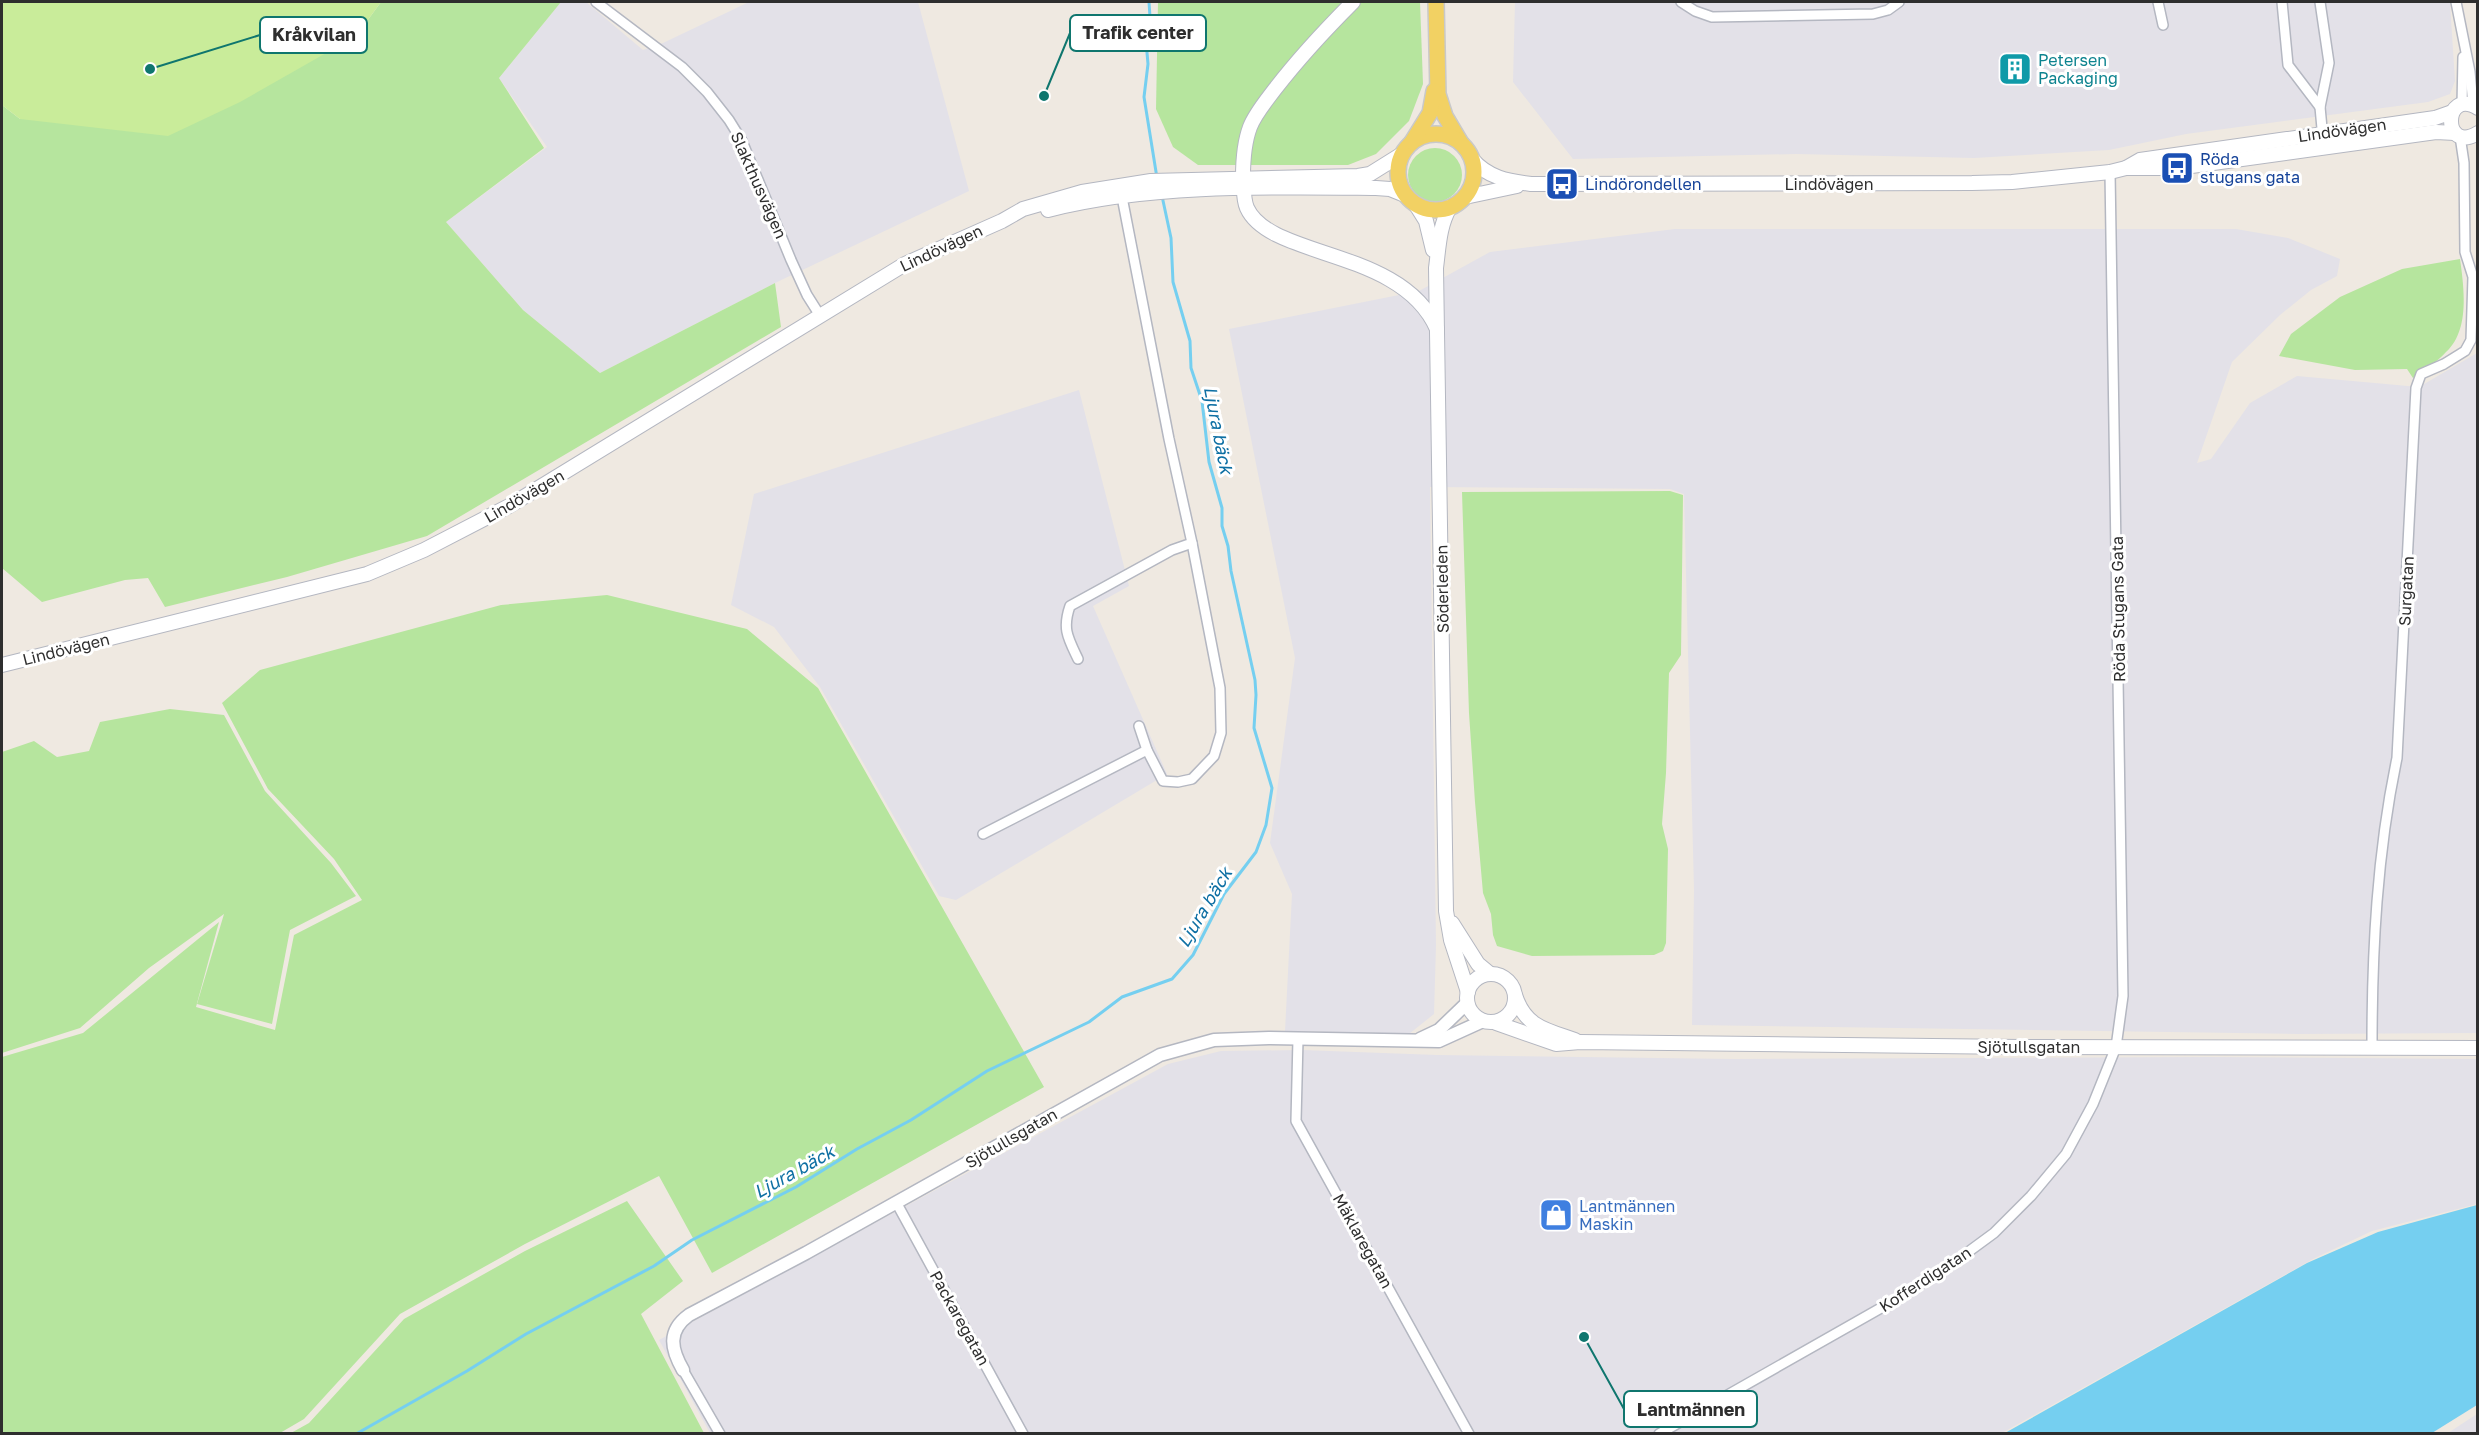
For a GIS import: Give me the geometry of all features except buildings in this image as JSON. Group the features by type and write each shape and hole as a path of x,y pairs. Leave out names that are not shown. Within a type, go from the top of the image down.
{"main road":[{"path":"1353,2 1301,54 1250,126 1245,144 1244,184 1248,209 1255,219 1276,233 1370,268 1391,280 1416,299 1433,321 1437,331"},
{"path":"1436,2 1436,76 1440,105 1472,159 1474,172 1472,185 1465,197 1450,207 1433,210 1411,200 1398,175 1407,148 1430,113 1436,76"},
{"name":"Lindövägen","path":"2126,168 2140,160 2323,132 2435,118 2466,108"},
{"path":"2466,108 2450,123 2466,135"},
{"name":"Lindövägen","path":"1465,197 1492,189 1531,184 2012,182 2110,172 2126,168 2177,168 2436,132 2466,135"},
{"path":"1407,148 1423,136 1436,134 1449,136 1461,143"},
{"name":"Lindövägen","path":"2,665 357,577 424,550 510,506 819,314 905,264 1040,202 1120,184 1158,186 1244,184 1358,176 1370,174 1407,148"},
{"name":"Lindövägen","path":"1472,159 1479,168 1494,176 1531,184"},
{"name":"Lindövägen","path":"1244,184 1390,189 1411,200"},
{"name":"Lindövägen","path":"1002,221 1060,207 1122,197 1158,186"},
{"name":"Söderleden","path":"1411,200 1429,232 1436,268"},
{"name":"Söderleden","path":"1450,207 1439,234 1436,268 1446,911 1451,940 1467,998"},
{"name":"Söderleden","path":"1446,911 1460,938 1478,964 1490,974"},
{"path":"1490,974 1506,980 1515,994 1512,1009 1503,1020 1489,1022 1472,1012 1467,998 1476,979 1490,974"},
{"name":"Sjötullsgatan","path":"1515,994 1522,1013 1539,1028 1580,1042"},
{"name":"Sjötullsgatan","path":"1489,1022 1556,1044 1580,1042 2478,1048"}],"street":[{"name":"Slakthusvägen","path":"596,2 682,67 729,120 742,141 791,260 807,295 819,314"},
{"path":"1681,2 1695,11 1712,16 1723,16 1873,14 1888,10 1899,2"},
{"path":"2158,2 2163,25"},
{"path":"2282,2 2288,65 2320,107"},
{"path":"2320,2 2329,63 2320,107 2324,147"},
{"path":"2456,2 2470,72 2466,108"},
{"name":"Surgatan","path":"2372,1047 2372,972 2385,818 2397,758 2416,388 2421,374 2465,351 2471,340 2475,276 2465,252 2463,163 2466,135"},
{"name":"Röda Stugans Gata","path":"2110,172 2123,996 2116,1047"},
{"path":"1122,197 1220,688 1221,734 1214,756 1192,779 1178,782 1163,781 1139,726"},
{"path":"1078,659 1066,636 1066,618 1070,606 1172,550 1192,543"},
{"path":"983,834 1148,750"},
{"name":"Sjötullsgatan","path":"1418,1039 1439,1030 1467,998"},
{"name":"Sjötullsgatan","path":"683,1370 676,1357 674,1346 673,1335 678,1323 1160,1055 1214,1040 1418,1039 1439,1041 1489,1022"},
{"name":"Mäklaregatan","path":"1298,1039 1296,1121 1469,1434"},
{"name":"Kofferdigatan","path":"1659,1434 1895,1300 1945,1269 1994,1233 2031,1196 2066,1154 2093,1104 2116,1047"},
{"name":"Packaregatan","path":"896,1202 1023,1434"},
{"path":"683,1370 720,1434"}],"shaded area":[{"path":"561,2 586,2 643,50 663,43 749,2 918,2 969,191 775,283 600,373 523,310 446,222 547,147 499,78"},
{"path":"1515,2 2452,2 2450,3 2455,81 2450,94 2428,102 2186,134 2109,150 1974,158 1796,154 1573,159 1513,82"},
{"path":"1675,229 2236,229 2288,238 2340,259 2337,276 2311,290 2280,315 2232,362 2197,463 2211,459 2250,403 2297,376 2419,387 2477,353 2477,1033 2297,1034 1692,1025 1694,890 1684,494 1670,489 1430,487 1436,945 1434,1014 1409,1034 1285,1031 1292,894 1270,843 1295,658 1229,329 1419,291 1490,252"},
{"path":"1079,390 1129,586 1093,606 1167,774 956,900 939,896 820,687 774,627 731,605 754,494"},
{"path":"1302,1050 1437,1055 1735,1059 2209,1057 2477,1059 2477,1204 2372,1231 2313,1259 2002,1433 710,1433 659,1340 1168,1064 1221,1051"},
{"path":"2477,1414 2477,1433 2448,1433"}],"green space":[{"path":"2,2 381,2 356,36 240,102 168,136 20,119 2,105"},
{"path":"381,2 561,2 499,78 544,148 446,222 523,310 600,373 775,283 781,327 427,536 287,577 165,607 148,578 125,580 42,602 2,568 2,105 20,119 356,36"},
{"path":"1158,2 1420,2 1423,84 1409,121 1376,154 1348,165 1198,165 1173,147 1156,109"},
{"path":"1430,148 1440,148 1450,152 1458,160 1462,175 1458,190 1450,198 1440,202 1430,202 1420,198 1412,190 1408,180 1408,170 1412,160 1420,152"},
{"path":"2460,259 2464,308 2459,332 2454,343 2442,356 2413,378 2407,369 2355,370 2279,356 2291,334 2340,297 2402,269"},
{"path":"1670,491 1683,495 1681,655 1669,673 1662,824 1668,849 1666,943 1663,951 1654,955 1532,956 1497,946 1493,935 1491,914 1483,893 1475,802 1469,713 1462,492"},
{"path":"607,595 747,629 818,688 1044,1087 712,1273 659,1176 525,1244 400,1314 304,1419 280,1433 2,1433 2,1057 83,1033 219,922 196,1007 275,1030 294,935 362,900 334,859 268,789 222,703 260,670 501,605"},
{"path":"170,709 224,715 265,791 331,863 356,896 290,930 272,1024 197,1004 224,914 149,968 80,1028 2,1053 2,752 34,741 57,757 89,751 100,722"},
{"path":"627,1201 683,1281 641,1314 704,1433 291,1433 309,1423 404,1319 525,1251"}],"water":[{"path":"2477,1205 2477,1405 2432,1433 2005,1433 2307,1263 2378,1232"}],"waterway":[{"name":"Ljura bäck","path":"1149,2 1150,17 1146,41 1148,64 1144,97 1157,178"},
{"name":"Ljura bäck","path":"356,1434 467,1371 526,1334 654,1266 692,1240 796,1187 857,1149 911,1120 987,1071 1089,1022 1122,997 1172,979 1193,955 1224,894 1256,852 1266,825 1272,788 1254,728 1255,680 1222,526 1222,508 1209,462 1202,401 1191,368 1190,341 1173,282 1171,238 1162,196"}],"place":[{"name":"Kråkvilan","path":"150,69"},
{"name":"Petersen Packaging","path":"2015,69"},
{"name":"Trafik center","path":"1044,96"},
{"name":"Röda stugans gata","path":"2177,168"},
{"name":"Lindörondellen","path":"1562,184"},
{"name":"Lantmännen Maskin","path":"1556,1215"},
{"name":"Lantmännen","path":"1584,1337"}]}
